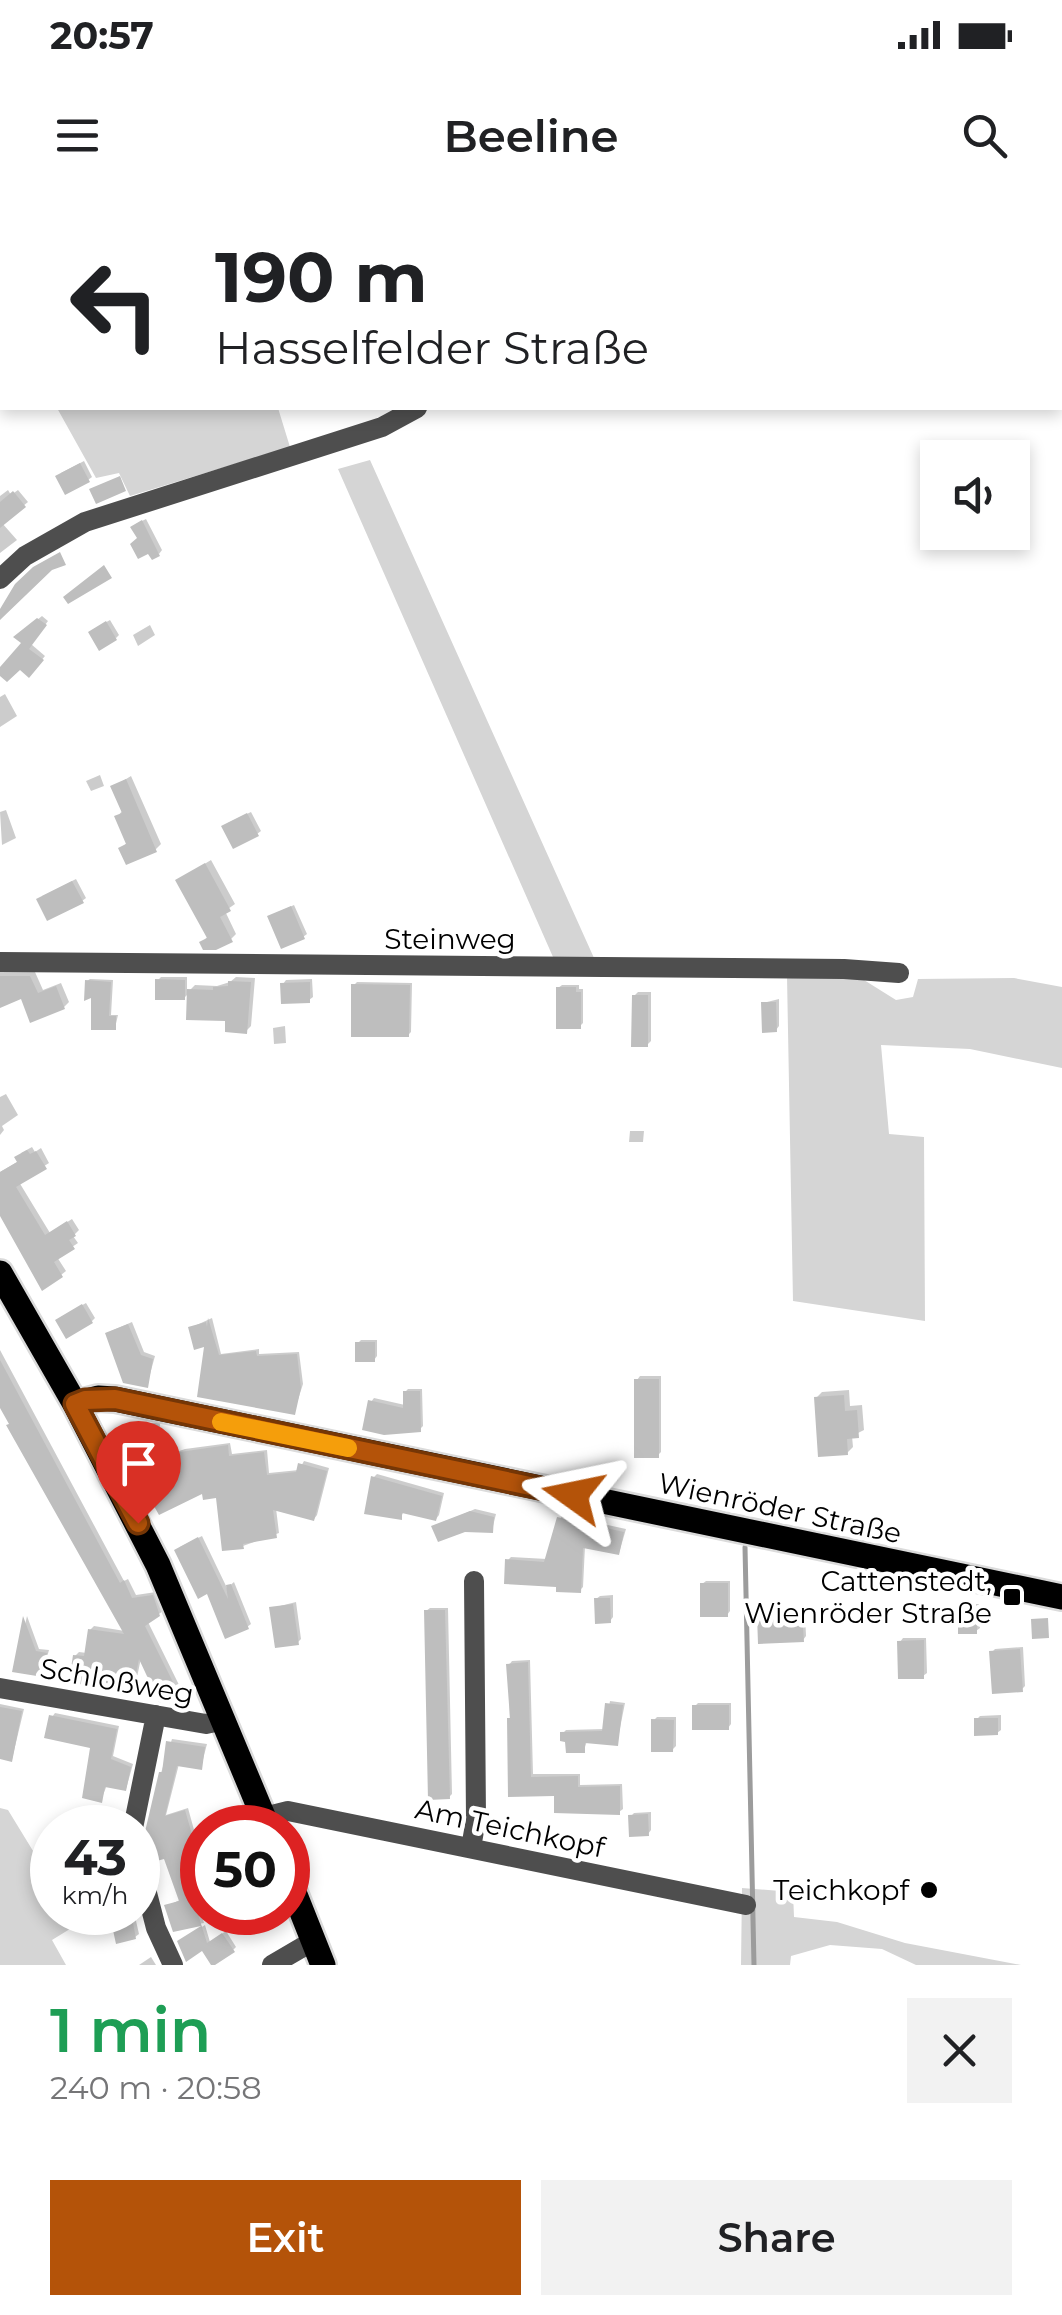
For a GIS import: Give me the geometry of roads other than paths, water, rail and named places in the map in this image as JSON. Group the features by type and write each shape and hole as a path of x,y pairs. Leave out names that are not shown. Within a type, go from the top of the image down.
{"main road":[{"path":"0,1273 75,1404 158,1565 259,1805"},
{"name":"Wienröder Straße","path":"75,1404 115,1399 1062,1597"},
{"path":"310,1932 322,1965"}],"street":[{"path":"0,580 25,556 85,522 382,426 414,410"},
{"name":"Steinweg","path":"0,962 825,969 899,973"},
{"path":"471,1848 476,1819 474,1581"},
{"name":"Schloßweg","path":"0,1688 206,1724 225,1720"},
{"path":"137,1805 156,1715"},
{"name":"Am Teichkopf","path":"310,1815 746,1905"},
{"path":"159,1935 173,1965"},
{"path":"272,1965 313,1940"}],"waterway":[{"path":"745,1547 754,1965"}],"place":[{"name":"Cattenstedt, Wienröder Straße","path":"1012,1597"},
{"name":"Teichkopf","path":"929,1890"}]}
